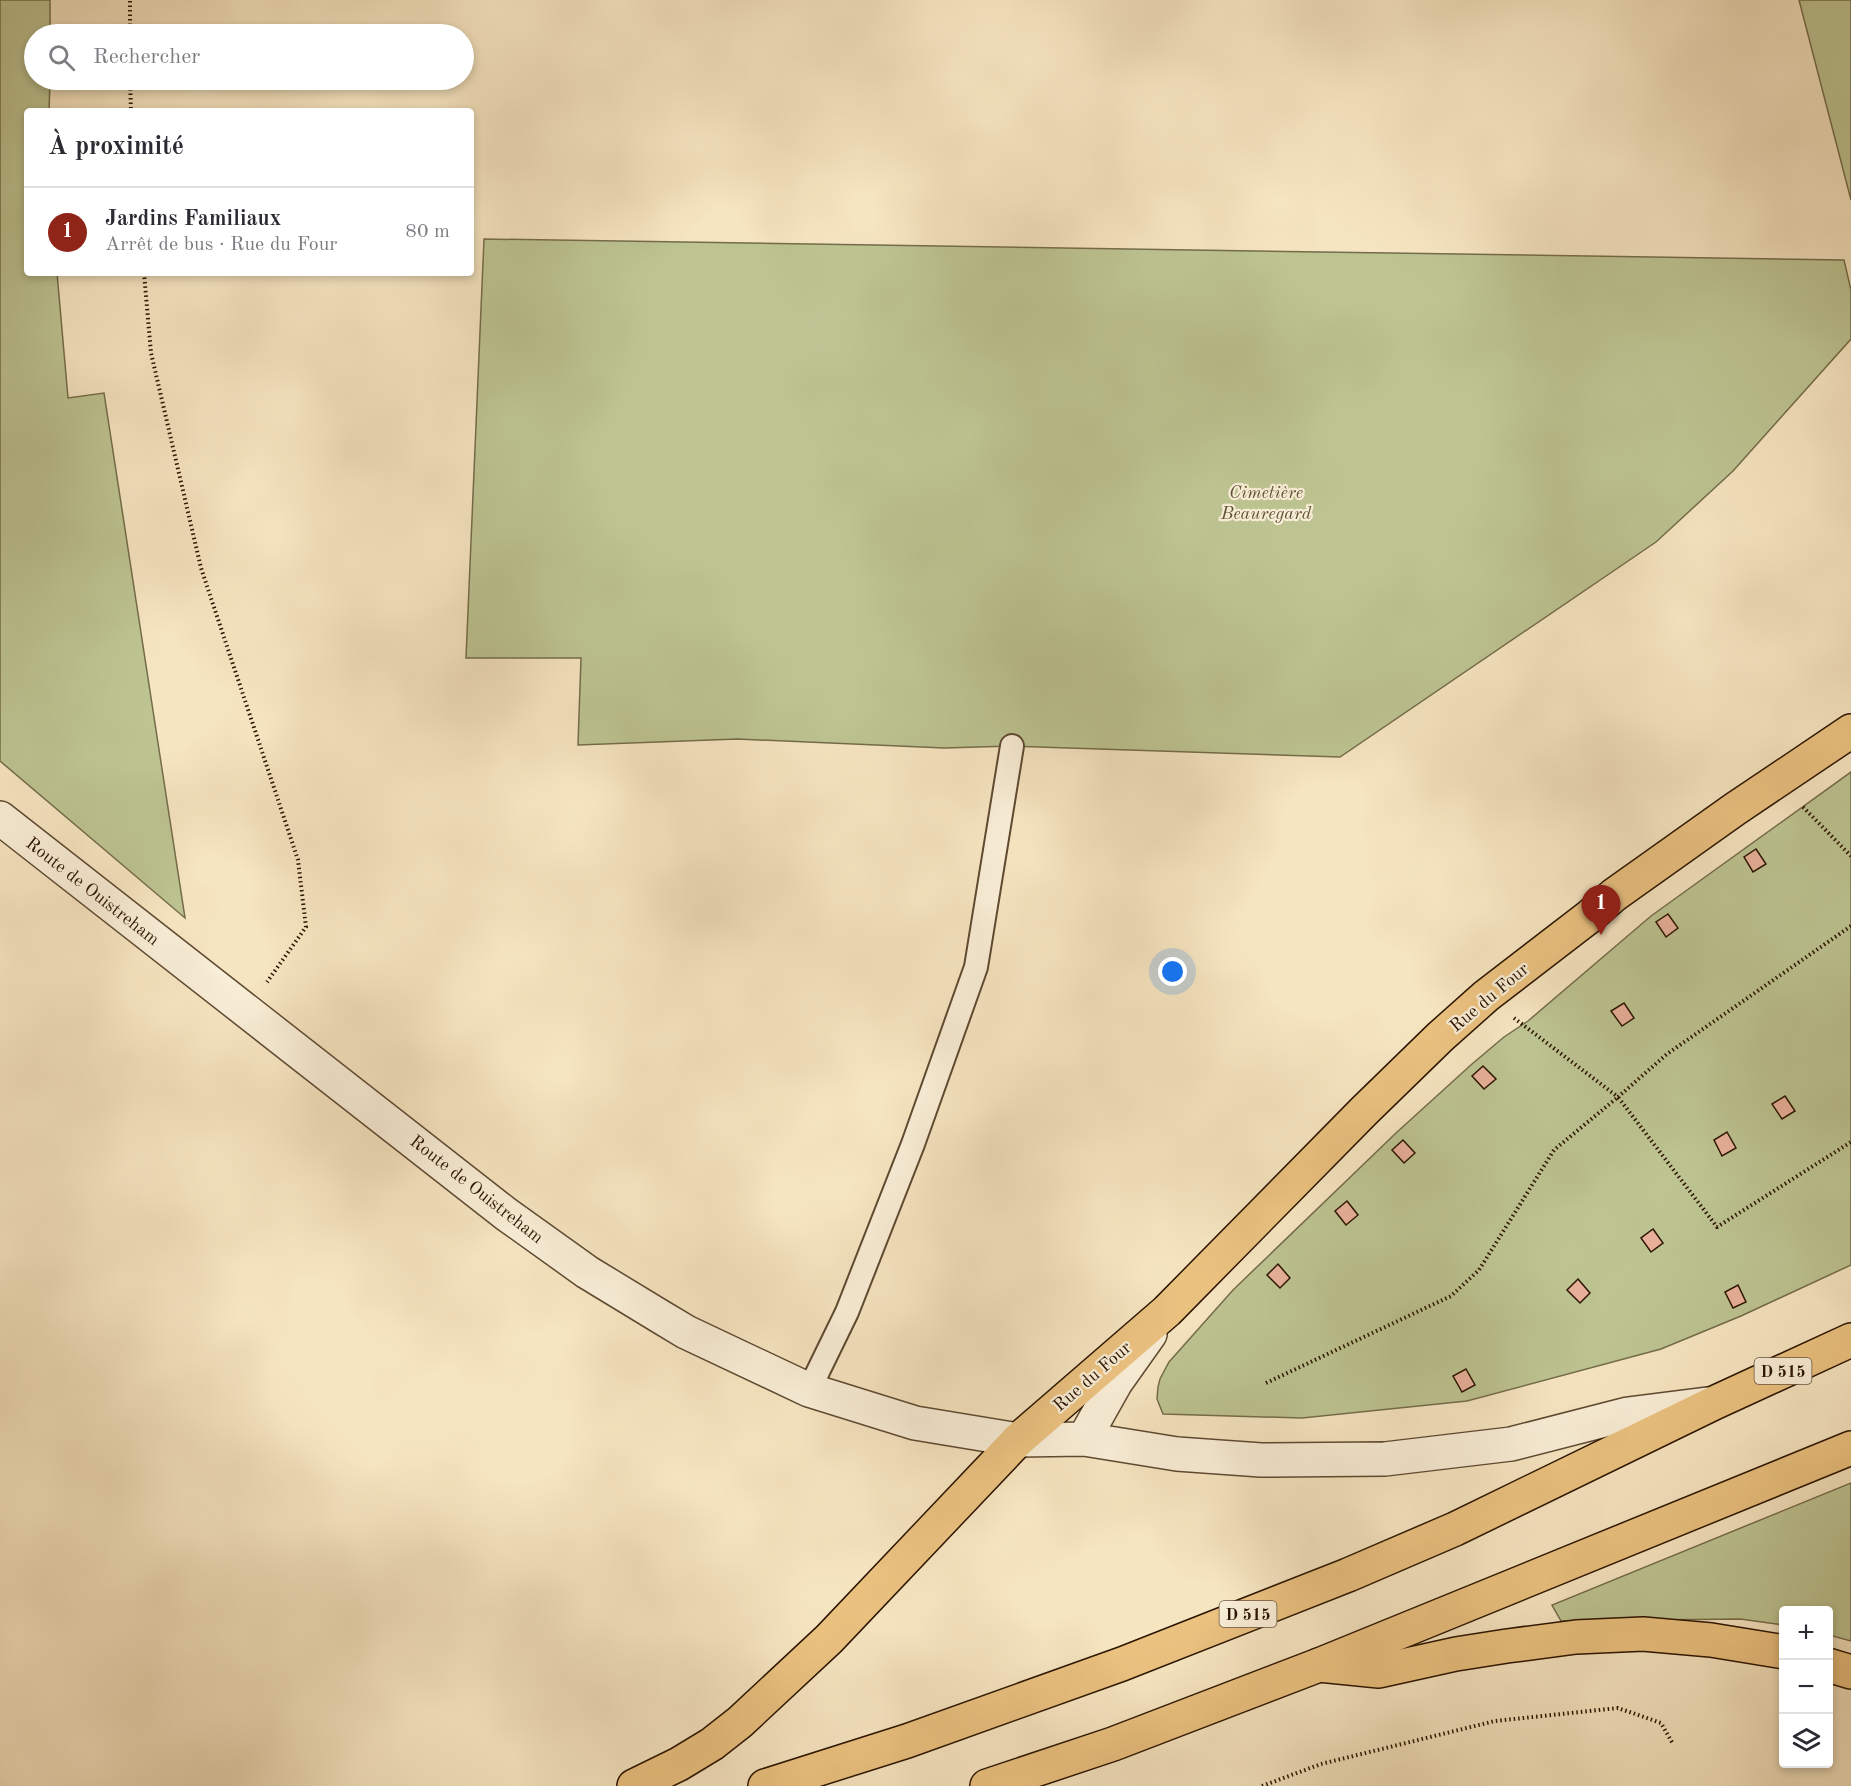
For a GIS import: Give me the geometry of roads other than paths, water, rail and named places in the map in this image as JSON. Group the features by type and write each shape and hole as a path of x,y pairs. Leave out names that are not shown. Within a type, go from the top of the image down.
{"main road":[{"name":"Rue du Four","path":"634,1786 679,1764 712,1744 740,1722 829,1639 1018,1440 1167,1311 1364,1111 1486,996 1614,895 1851,730"},
{"name":"D 515","path":"765,1786 907,1741 1090,1675 1348,1575 1455,1529 1714,1403 1851,1340"},
{"path":"987,1786 1113,1744 1319,1665 1851,1448"},
{"path":"1319,1665 1379,1671 1456,1654 1576,1636 1643,1634 1711,1640 1779,1651"},
{"path":"1833,1667 1851,1672"}],"street":[{"name":"Route de Ouistreham","path":"0,818 506,1214 587,1272 686,1332 809,1390 915,1423 1018,1440 1084,1439 1177,1454 1262,1460 1385,1460 1510,1444 1628,1414 1714,1403"},
{"name":"Rue du Four","path":"1084,1439 1116,1382 1167,1311"},
{"name":"Rue du Four","path":"1116,1382 1132,1446"}],"lane":[{"path":"809,1390 847,1312 864,1270 913,1144 976,967 1012,747"}],"place":[{"name":"Jardins Familiaux","path":"1601,935"}],"park label":[{"name":"Cimetière Beauregard","path":"1266,502"}]}
